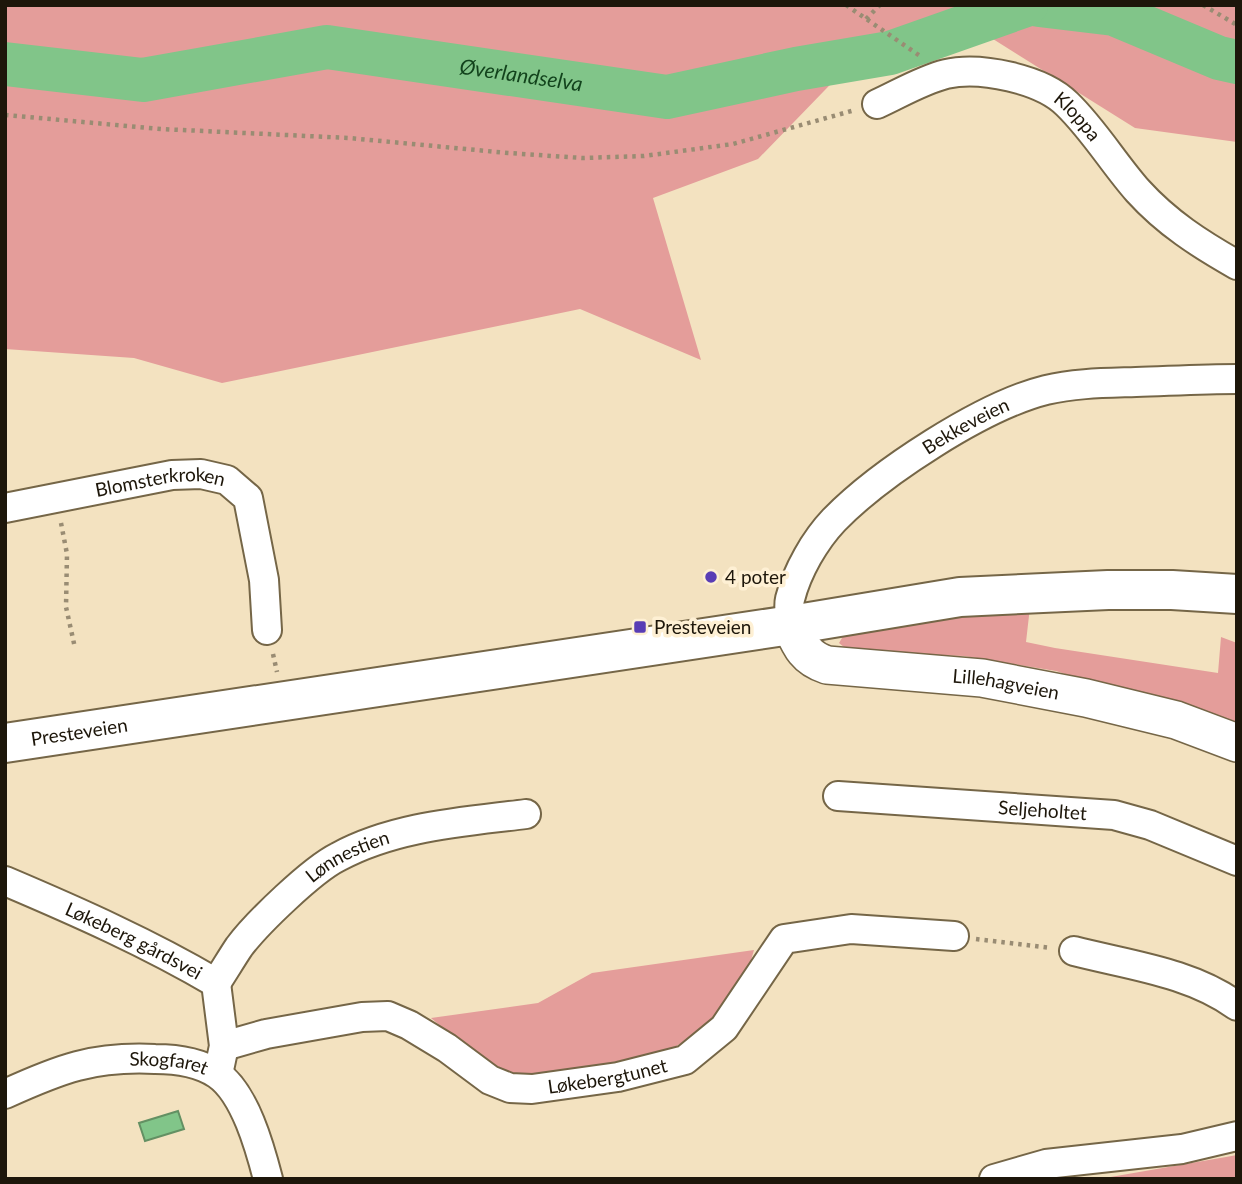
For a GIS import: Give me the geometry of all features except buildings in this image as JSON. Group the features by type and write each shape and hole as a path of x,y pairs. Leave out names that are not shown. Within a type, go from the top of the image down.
{"main road":[{"name":"Presteveien","path":"5,743 791,625 960,597 1172,590 1237,594"}],"street":[{"name":"Kloppa","path":"877,104 946,74 977,72 1018,78 1049,90 1067,104 1162,215 1193,240 1237,265"},
{"name":"Bekkeveien","path":"791,625 789,601 797,580 808,557 833,521 878,482 944,438 999,406 1045,390 1085,384 1237,379"},
{"name":"Blomsterkroken","path":"5,508 172,475 201,474 227,480 248,498 264,580 267,631"},
{"name":"Lillehagveien","path":"791,625 803,652 812,660 827,665 982,678 1086,698 1176,720 1237,743"},
{"name":"Seljeholtet","path":"838,796 1114,815 1150,825 1237,862"},
{"name":"Lønnestien","path":"216,984 240,946 306,881 337,857 368,844 423,828 526,814"},
{"name":"Løkeberg gårdsvei","path":"5,881 162,951 216,984 224,1046 218,1075"},
{"name":"Løkebergtunet","path":"224,1046 294,1029 362,1017 388,1016 409,1025 447,1048 490,1080 510,1088 532,1089 618,1077 684,1060 724,1028 784,939 851,929 954,936"},
{"path":"1074,951 1182,979 1218,992 1237,1006"},
{"name":"Skogfaret","path":"5,1094 56,1071 88,1062 125,1057 170,1059 198,1065 218,1075 234,1094 251,1126 268,1179"},
{"path":"994,1179 1046,1164 1182,1149 1237,1136"}],"path":[{"path":"846,5 921,57"},
{"path":"866,19 880,5"},
{"path":"1203,5 1237,24"},
{"path":"5,115 161,129 349,138 582,158 644,156 733,144 877,104"},
{"path":"57,498 67,554 66,607 75,648"},
{"path":"267,631 283,701"},
{"path":"954,936 1074,951"}],"shaded area":[{"path":"5,5 1237,5 1237,142 1135,128 993,39 854,60 758,159 653,198 701,360 580,309 222,383 134,358 5,349"},
{"path":"1030,607 1026,642 1055,648 1218,673 1221,637 1237,643 1237,729 1056,671 964,656 850,652 839,643 848,628"},
{"path":"754,950 744,984 714,1024 671,1049 587,1068 516,1075 484,1063 431,1018 538,1003 592,973"},
{"path":"178,1111 184,1129 145,1141 139,1123"},
{"path":"1237,1155 1237,1179 1099,1179 1226,1157"}],"waterway":[{"name":"Øverlandselva","path":"5,64 143,80 327,47 667,97 796,69 890,53 1026,5"},
{"name":"Øverlandselva","path":"1039,5 1114,14 1219,58 1237,62"}],"place":[{"name":"4 poter","path":"711,577"},
{"name":"Presteveien","path":"640,627"}]}
